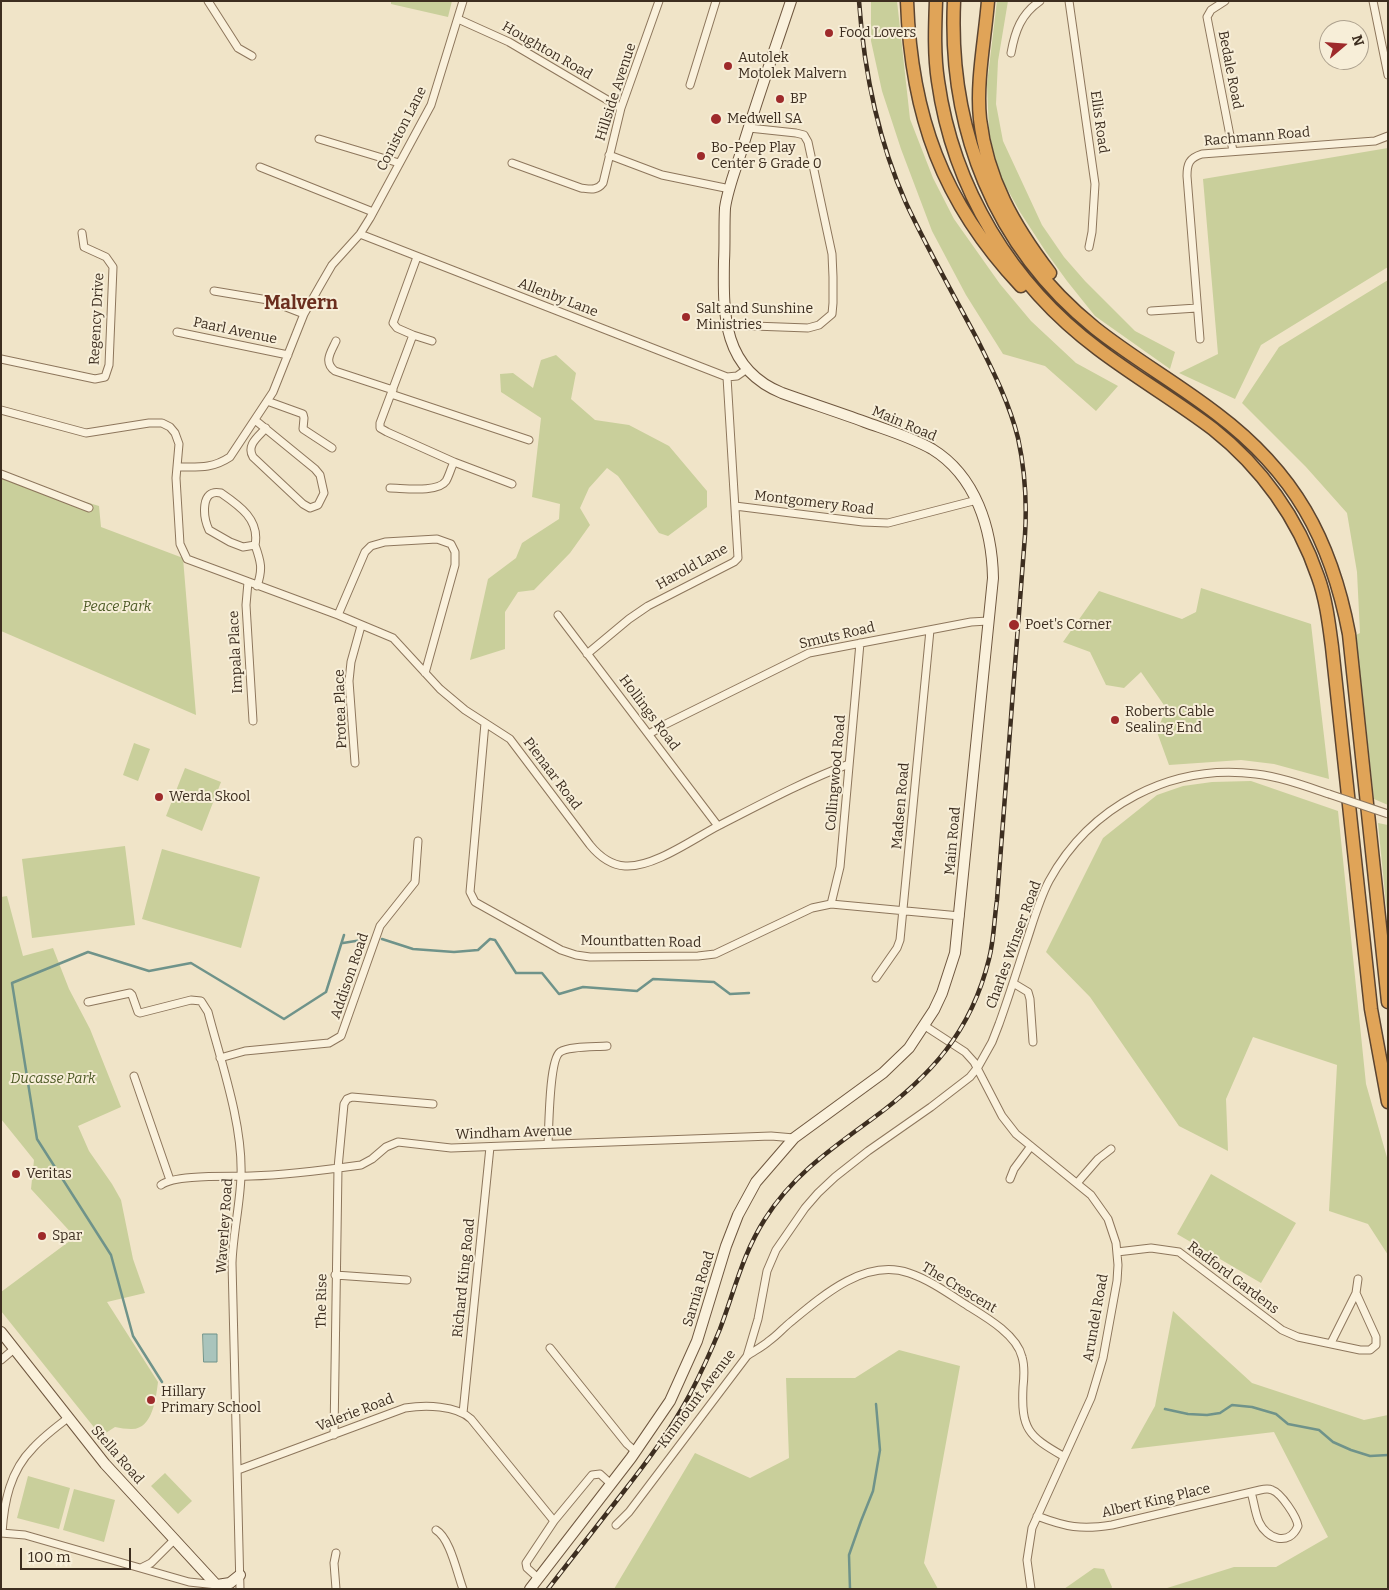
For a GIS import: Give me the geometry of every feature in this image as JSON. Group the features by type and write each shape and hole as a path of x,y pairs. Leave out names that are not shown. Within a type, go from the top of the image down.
{"highway":[{"path":"907,1 914,80 922,114 947,184 965,216 1003,267 1055,320 1104,361 1138,378"},
{"path":"936,1 935,55 938,81 949,134 958,162 976,205 989,229 1023,278 1064,320 1097,348 1213,430 1248,461 1279,498 1290,516 1318,577 1332,647 1371,1009 1388,1102"},
{"path":"954,1 952,32 957,86 966,128 980,172 993,204 1012,236 1047,282 1072,307 1118,346 1204,404 1252,442 1280,473 1311,521 1323,544 1340,591 1349,634 1388,1002"},
{"path":"988,1 980,90 980,118 992,175 1019,229 1072,307"}],"main road":[{"name":"Main Road","path":"791,1 748,128 726,207 724,302 726,325 736,352 747,369 774,389 898,434 933,450 958,472 977,500 989,535 992,557 993,578 955,953 938,1001 925,1026"},
{"name":"Sarnia Road","path":"530,1589 636,1452 670,1401 704,1322 723,1254 738,1215 756,1182 794,1138 896,1062 925,1026"},
{"name":"Stella Road","path":"1,1332 104,1464 219,1587"},
{"path":"219,1587 230,1583 240,1575"}],"street":[{"path":"208,1 238,48 252,56"},
{"name":"Coniston Lane","path":"177,467 209,466 219,464 230,458 273,392 304,314 332,265 360,234 431,105 463,1"},
{"name":"Hillside Avenue","path":"512,163 581,188 592,189 600,187 604,183 621,108 659,1"},
{"path":"690,85 716,1"},
{"path":"1011,53 1016,30 1023,17 1040,1"},
{"name":"Ellis Road","path":"1069,1 1095,184 1089,247"},
{"name":"Bedale Road","path":"1225,1 1211,10 1207,17 1234,151"},
{"path":"1373,1 1388,75"},
{"name":"Houghton Road","path":"458,19 508,42 621,108"},
{"path":"726,325 808,328 819,325 832,314 832,254 808,142 804,135 748,128"},
{"name":"Rachmann Road","path":"1200,339 1188,166 1192,158 1199,154 1375,141 1388,136"},
{"path":"319,139 399,163"},
{"path":"609,155 662,175 730,189"},
{"path":"260,168 373,212"},
{"name":"Regency Drive","path":"1,359 95,379 104,377 109,365 113,267 106,257 84,247 82,233"},
{"name":"Allenby Lane","path":"360,234 727,377"},
{"path":"417,257 394,323 397,328 432,341"},
{"path":"214,291 268,300 304,314"},
{"path":"1150,311 1197,308"},
{"name":"Paarl Avenue","path":"177,332 288,355"},
{"path":"413,335 380,423 382,430 454,462 512,484"},
{"path":"336,341 328,359 330,367 335,370 529,440"},
{"path":"727,377 737,376 747,369"},
{"name":"Harold Lane","path":"588,654 629,619 648,606 734,562 738,558 727,377"},
{"path":"267,401 302,414 304,418 303,429 332,448"},
{"path":"1,410 86,433 149,423 162,423 175,433 179,444 177,467"},
{"path":"255,420 266,428 316,469 320,475 324,493 318,505 310,508 303,504 250,453 250,446 266,428"},
{"path":"390,488 424,489 441,485 446,481 454,462"},
{"name":"Pienaar Road","path":"177,467 180,544 187,559 338,615 393,638 446,694 510,739 590,845 600,857 610,862 623,866 644,864 655,860 826,772 849,764"},
{"path":"1,474 88,508"},
{"path":"255,545 242,547 209,530 205,518 206,499 208,496 217,492 222,493 248,515 255,526 257,537 255,545 260,558 262,572 257,586"},
{"name":"Montgomery Road","path":"736,506 863,522 888,523 977,500"},
{"path":"338,615 365,552 371,546 385,542 437,539 451,544 455,552 455,565 425,673"},
{"name":"Impala Place","path":"248,582 246,604 252,721"},
{"name":"Hollings Road","path":"558,615 718,826"},
{"name":"Smuts Road","path":"649,734 802,655 930,630 988,621"},
{"name":"Protea Place","path":"355,763 349,681 361,626"},
{"name":"Madsen Road","path":"876,978 897,948 900,940 930,630"},
{"name":"Collingwood Road","path":"831,904 840,867 860,643"},
{"name":"Mountbatten Road","path":"485,723 470,892 475,902 561,950 590,957 698,956 715,954 812,908 831,904 960,916"},
{"name":"Charles Winser Road","path":"978,1067 992,1042 1037,907 1050,880 1075,842 1096,820 1125,801 1154,786 1171,781 1202,774 1238,772 1270,776 1388,814"},
{"name":"Addison Road","path":"220,1058 245,1051 329,1042 344,1033 380,926 416,882 418,841"},
{"path":"1013,983 1028,992 1032,1042"},
{"name":"Waverley Road","path":"88,1002 130,993 140,1013 198,999 204,1004 208,1012 220,1058 238,1128 242,1176 232,1263 240,1589"},
{"name":"Arundel Road","path":"925,1026 965,1052 978,1067 1007,1123 1016,1134 1092,1195 1108,1219 1117,1252 1117,1281 1098,1379 1032,1528 1027,1551 1031,1589"},
{"path":"548,1144 551,1084 555,1057 566,1050 607,1046"},
{"name":"Kinmount Avenue","path":"616,1525 628,1512 747,1356 758,1319 767,1271 776,1250 805,1208 818,1192 835,1177 868,1151 957,1088 978,1067"},
{"path":"134,1076 170,1180 160,1185"},
{"name":"The Rise","path":"334,1435 338,1168 344,1104 347,1099 352,1097 433,1104"},
{"name":"Windham Avenue","path":"170,1180 338,1168 367,1163 386,1147 398,1142 452,1148 772,1136 794,1138"},
{"path":"1010,1180 1014,1169 1031,1146"},
{"name":"Richard King Road","path":"463,1412 490,1147"},
{"path":"1078,1182 1098,1159 1111,1149"},
{"name":"Radford Gardens","path":"1117,1252 1151,1248 1162,1248 1179,1252 1282,1330 1298,1337 1365,1350 1374,1348 1376,1337 1356,1293"},
{"name":"The Crescent","path":"747,1356 768,1342 841,1284 880,1269 908,1272 927,1280 965,1304 1012,1338 1018,1346 1022,1357 1026,1424 1039,1442 1063,1456"},
{"path":"335,1275 407,1280"},
{"path":"1331,1343 1356,1293 1358,1279"},
{"path":"1348,1309 1362,1307"},
{"path":"550,1348 627,1444 636,1452"},
{"path":"1,1360 14,1349"},
{"name":"Valerie Road","path":"238,1470 405,1408 424,1407 463,1412"},
{"path":"463,1412 471,1419 554,1521"},
{"path":"68,1418 32,1448 18,1469 6,1499 2,1533 25,1535 189,1582 219,1587"},
{"path":"538,1578 527,1568 526,1563 554,1521 592,1475 600,1474 611,1484"},
{"name":"Albert King Place","path":"1037,1516 1065,1526 1094,1528 1112,1525 1251,1492 1269,1489 1277,1494 1297,1519 1298,1526 1291,1536 1283,1540 1265,1530 1259,1521 1251,1492"},
{"path":"436,1530 442,1533 446,1540 463,1589"},
{"path":"141,1568 151,1562 175,1539"},
{"path":"336,1553 334,1564 336,1589"}],"green space":[{"path":"391,1 452,1 448,17 391,4"},
{"path":"871,1 897,1 910,119 933,178 954,219 1000,284 1031,321 1076,363 1118,386 1096,411 1045,366 1003,354 966,295 932,231 901,149 882,91 871,41"},
{"path":"997,1 1008,1 998,61 996,104 1003,141 1042,225 1064,257 1085,281 1135,331 1175,352 1170,369 1095,316 1046,252 1020,212 999,174 989,132 987,84"},
{"path":"1388,148 1388,267 1261,345 1235,399 1179,373 1218,354 1203,179"},
{"path":"1388,280 1388,805 1374,799 1356,635 1360,633 1357,572 1347,513 1306,467 1242,403 1279,347"},
{"path":"556,355 576,373 571,399 595,420 629,425 669,446 707,491 707,507 668,536 659,533 618,476 607,468 589,488 580,508 590,525 570,553 534,590 518,592 505,612 505,649 470,660 488,579 516,558 522,543 559,519 560,504 532,497 541,418 501,392 500,374 513,373 533,388 541,360"},
{"name":"Peace Park","path":"1,476 99,506 101,527 183,558 196,715 1,631"},
{"path":"1201,588 1311,624 1329,779 1274,764 1241,760 1169,765 1157,732 1166,708 1141,672 1124,688 1106,685 1090,652 1063,642 1099,591 1182,619 1196,612"},
{"path":"134,743 150,749 138,781 123,775"},
{"path":"185,768 221,782 202,831 166,816"},
{"path":"1251,781 1338,811 1366,1084 1388,1161 1388,1255 1368,1224 1329,1211 1337,1065 1253,1037 1226,1099 1228,1151 1179,1126 1090,997 1046,952 1103,838 1157,795 1183,786 1212,782"},
{"path":"1378,823 1388,825 1388,916 1386,904"},
{"path":"125,846 135,925 32,938 22,859"},
{"path":"162,849 260,877 241,948 142,919"},
{"name":"Ducasse Park","path":"7,896 23,956 53,948 69,989 90,1029 121,1107 78,1126 89,1151 121,1200 133,1259 145,1293 107,1302 158,1382 152,1412 144,1424 138,1428 131,1429 115,1427 101,1436 1,1311 1,1292 75,1237 31,1189 34,1160 1,1119 1,897"},
{"path":"1211,1174 1296,1223 1261,1283 1177,1234"},
{"path":"1173,1311 1252,1383 1364,1420 1388,1415 1388,1589 1164,1589 1234,1567 1276,1567 1328,1537 1274,1432 1131,1449 1155,1406"},
{"path":"899,1350 960,1366 924,1563 938,1589 614,1589 695,1453 750,1478 789,1458 786,1378 855,1378"},
{"path":"165,1473 192,1501 178,1514 151,1486"},
{"path":"28,1476 70,1488 59,1529 17,1518"},
{"path":"74,1489 115,1500 104,1542 63,1530"},
{"path":"1094,1568 1104,1569 1112,1587 1111,1589 1064,1589"}],"water":[{"path":"203,1334 217,1334 217,1362 204,1362"}],"waterway":[{"path":"162,1382 133,1336 111,1255 37,1139 12,983 88,952 149,971 191,963 284,1019 326,992 344,935"},
{"path":"382,939 413,949 454,952 478,950 490,939 495,940 516,973 542,973 559,994 583,987 637,991 653,979 714,982 730,994 749,993"},
{"path":"343,943 362,940"},
{"path":"850,1589 849,1555 873,1491 880,1450 876,1404"},
{"path":"1165,1409 1188,1414 1207,1415 1220,1413 1232,1405 1252,1407 1276,1414 1288,1424 1319,1430 1333,1442 1351,1450 1370,1456 1388,1455"}],"railway":[{"path":"548,1589 649,1458 683,1407 720,1329 751,1245 776,1203 800,1176 828,1152 893,1103 930,1069 960,1030 971,1009 991,952 997,900 1025,535 1026,498 1024,474 1018,438 1000,386 922,237 906,203 887,154 868,79 859,1"}],"place":[{"name":"Food Lovers","path":"829,33"},
{"name":"Autolek Motolek Malvern","path":"728,66"},
{"name":"BP","path":"780,99"},
{"name":"Medwell SA","path":"716,119"},
{"name":"Bo-Peep Play Center & Grade 0","path":"701,156"},
{"name":"Salt and Sunshine Ministries","path":"686,317"},
{"name":"Poet's Corner","path":"1014,625"},
{"name":"Roberts Cable Sealing End","path":"1115,720"},
{"name":"Werda Skool","path":"159,797"},
{"name":"Veritas","path":"16,1174"},
{"name":"Spar","path":"42,1236"},
{"name":"Hillary Primary School","path":"151,1400"}],"district":[{"name":"Malvern","path":"301,304"}]}
